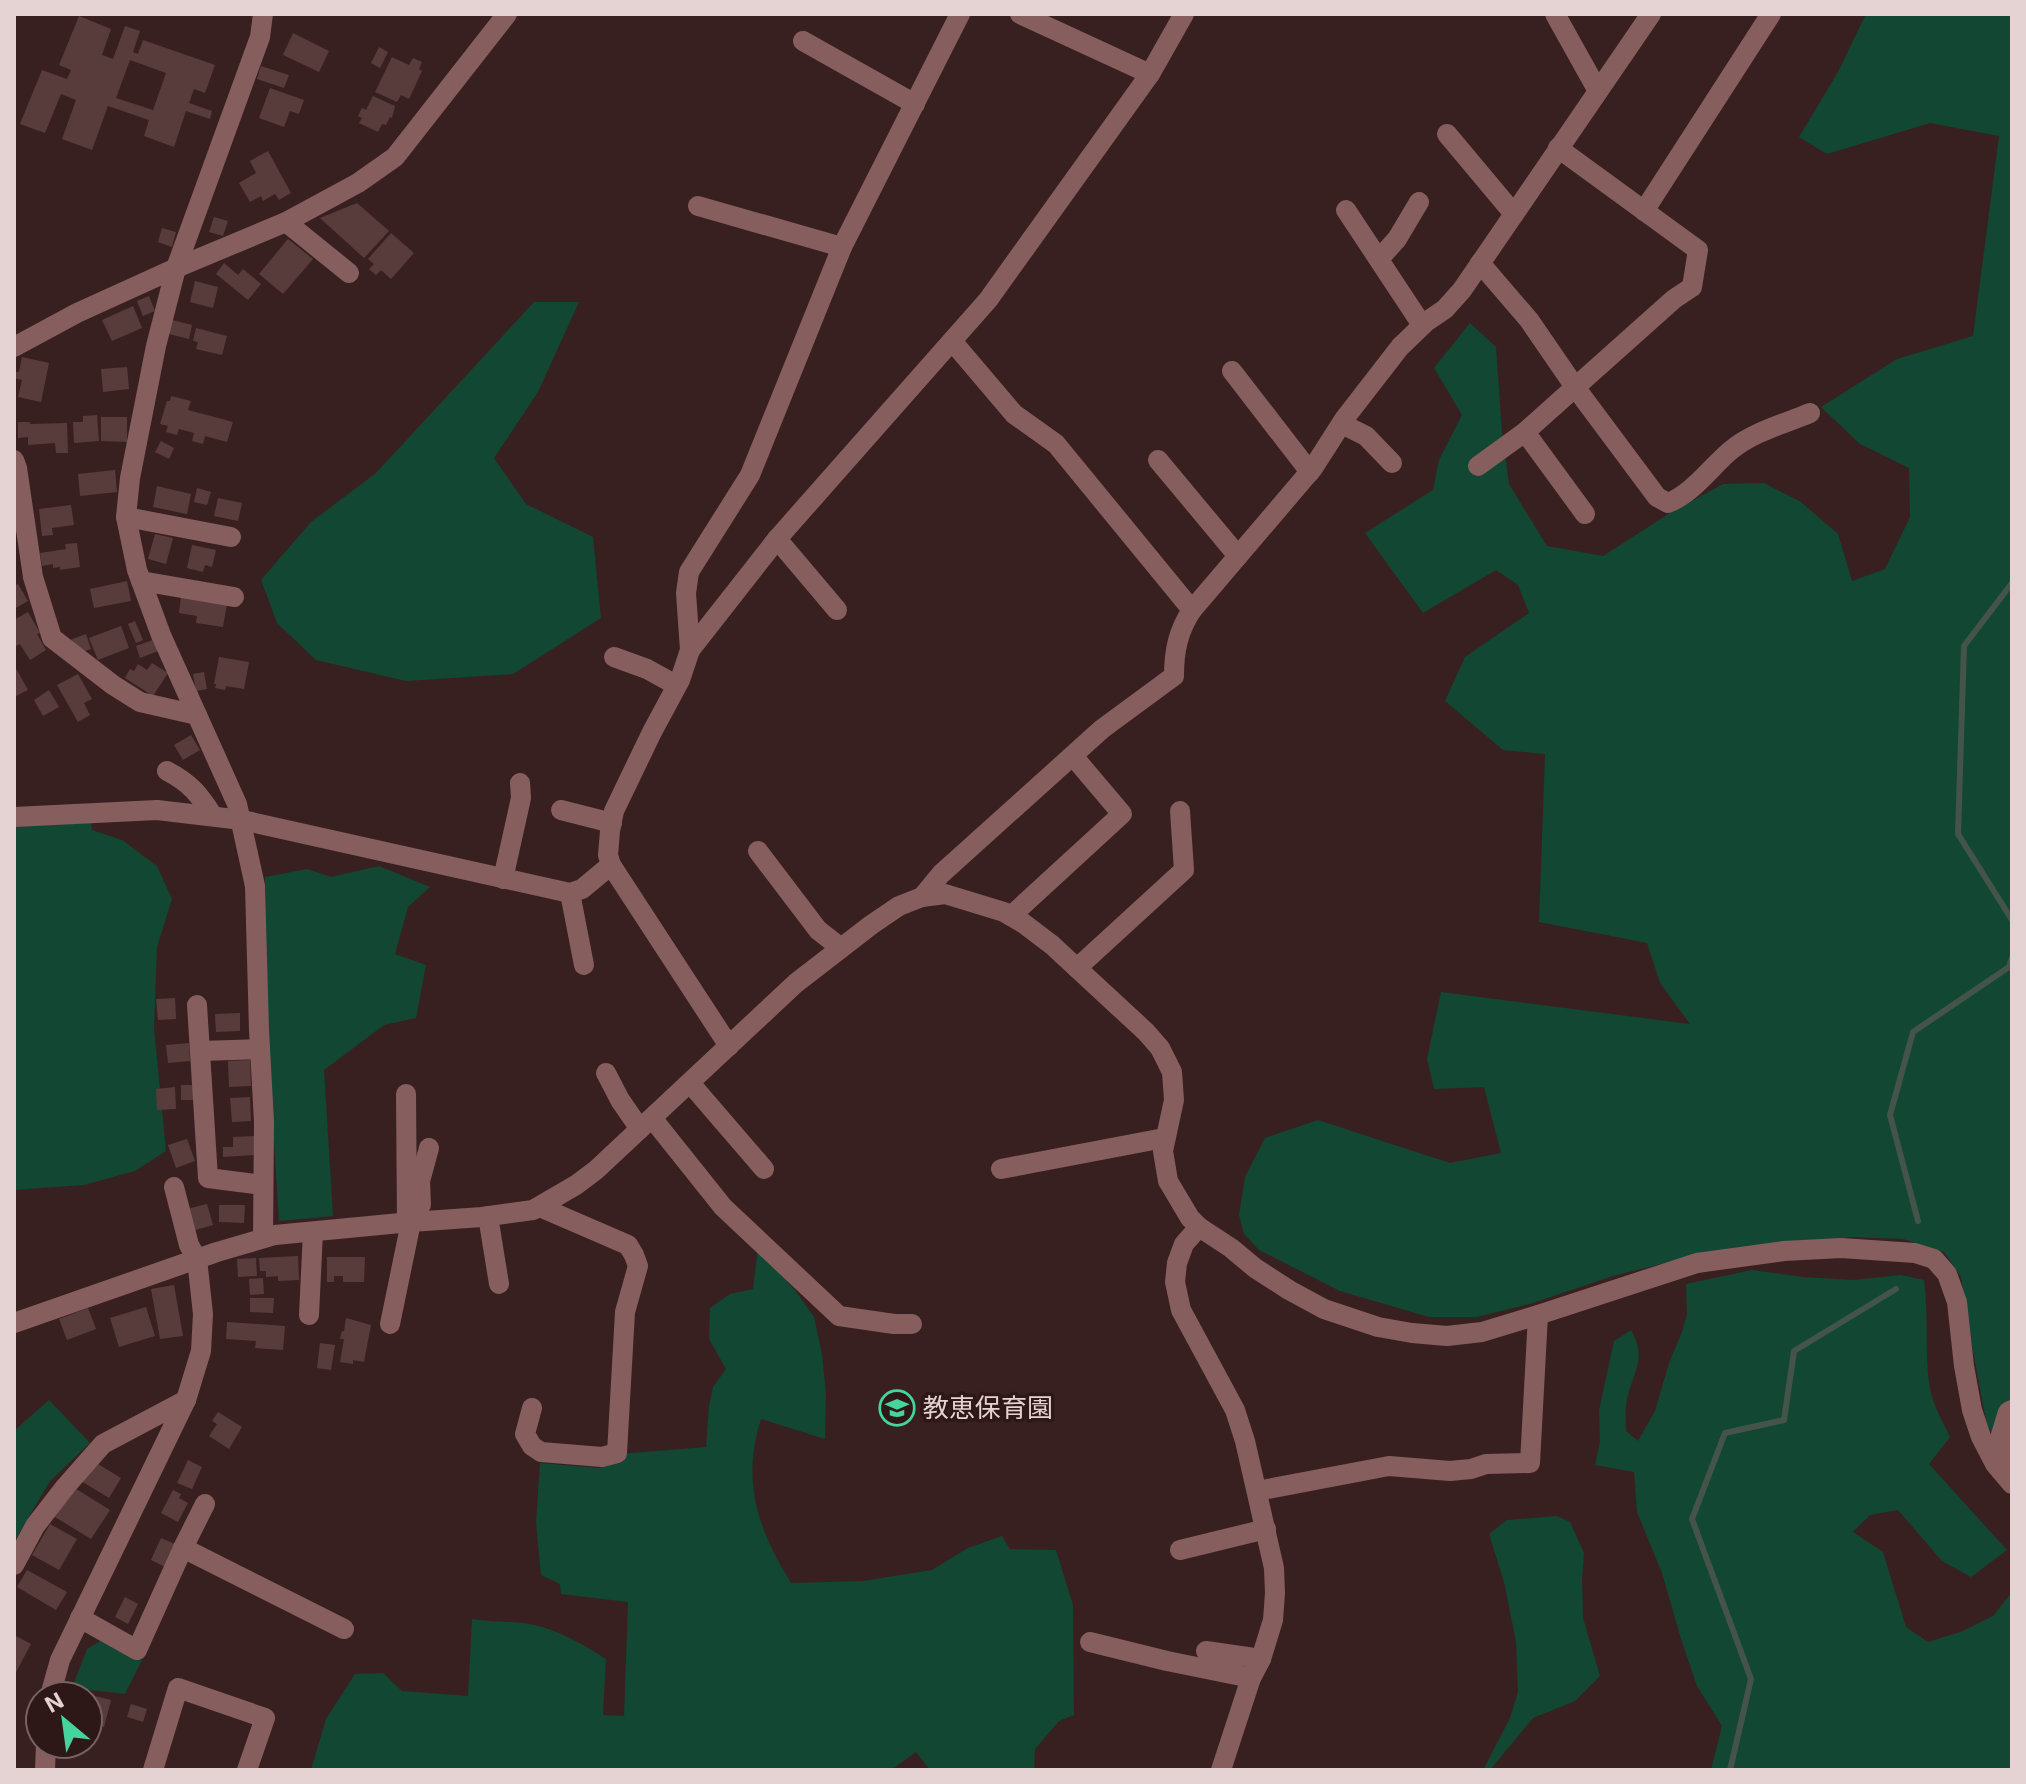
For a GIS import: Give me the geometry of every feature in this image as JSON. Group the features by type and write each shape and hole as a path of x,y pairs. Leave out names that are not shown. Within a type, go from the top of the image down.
{"street":[{"path":"263,14 260,37 176,268 156,346 130,478 126,517 130,544 161,635 237,804 255,886 264,1122 263,1238"},
{"path":"14,347 77,313 286,222 358,183 395,157 507,14"},
{"path":"690,650 686,593 689,572 750,475 842,247 960,14"},
{"path":"1020,14 1150,74"},
{"path":"729,1046 611,865 608,855 614,811 690,650 777,539 988,300 1150,74 1184,14"},
{"path":"1555,14 1598,91"},
{"path":"922,897 941,874 1102,729 1174,676 1174,651 1192,610 1310,472 1400,347 1422,325 1445,309 1462,290 1651,14"},
{"path":"1644,211 1771,14"},
{"path":"803,41 915,104"},
{"path":"1447,134 1514,214"},
{"path":"1478,466 1525,432 1674,299 1692,287 1698,250 1558,148"},
{"path":"1379,259 1397,239 1419,202"},
{"path":"698,206 842,247"},
{"path":"1346,210 1422,325"},
{"path":"286,222 349,273"},
{"path":"1480,263 1529,320 1657,497 1668,503 1681,498 1732,449 1754,436 1810,413"},
{"path":"952,341 1014,414 1056,444 1192,610"},
{"path":"1232,371 1310,472"},
{"path":"1342,424 1366,436 1392,463"},
{"path":"1525,432 1585,514"},
{"path":"14,460 33,577 52,638 140,702 197,715"},
{"path":"1158,460 1238,556"},
{"path":"126,517 231,537"},
{"path":"777,539 837,610"},
{"path":"141,581 234,597"},
{"path":"614,657 647,669 676,685"},
{"path":"1011,916 1122,814 1073,756"},
{"path":"167,771 187,782 213,816"},
{"path":"503,879 521,798 520,783"},
{"path":"14,817 157,810 213,816 570,893 582,889 611,865"},
{"path":"561,810 612,823"},
{"path":"1077,968 1184,870 1180,811"},
{"path":"758,851 818,930 841,948"},
{"path":"570,893 584,965"},
{"path":"14,1323 263,1238 488,1216 540,1207 586,1178 796,983 841,948 899,906 922,897 945,894 1011,916 1052,945 1146,1032 1160,1048 1172,1072 1174,1100 1163,1151 1168,1181 1190,1218 1255,1268 1324,1309 1378,1327 1447,1336 1482,1332 1697,1263 1784,1251 1841,1248 1915,1253 1934,1259 1947,1274 1957,1302 1972,1410 1981,1437 2007,1478"},
{"path":"197,1005 208,1178 263,1185"},
{"path":"200,1051 260,1049"},
{"path":"606,1073 620,1100 646,1123 723,1207 839,1316 912,1324"},
{"path":"690,1083 764,1169"},
{"path":"406,1094 413,1222"},
{"path":"1001,1169 1164,1138"},
{"path":"390,1324 429,1148"},
{"path":"54,1680 60,1660 186,1400 201,1351 203,1314 197,1259 189,1245 174,1187"},
{"path":"532,1408 525,1434 532,1446 541,1452 602,1457 617,1453 625,1312 638,1266 628,1245 540,1207"},
{"path":"488,1216 499,1284"},
{"path":"1199,1227 1184,1244 1177,1263 1175,1282 1181,1310 1235,1410 1274,1568 1273,1620 1221,1770"},
{"path":"309,1315 313,1232"},
{"path":"1257,1491 1389,1466 1450,1471 1486,1464 1530,1463 1538,1315"},
{"path":"14,1565 35,1526 103,1444 186,1400"},
{"path":"2007,1478 2000,1438 2008,1412 2012,1410"},
{"path":"80,1618 137,1650 205,1504"},
{"path":"1180,1550 1266,1529"},
{"path":"183,1548 344,1629"},
{"path":"1090,1642 1251,1678"},
{"path":"1206,1651 1261,1659"},
{"path":"153,1770 178,1688 265,1718 247,1770"}],"green space":[{"path":"1866,14 2012,14 2012,1417 1994,1436 1987,1426 1961,1277 1944,1252 1903,1239 1852,1237 1681,1259 1477,1317 1429,1317 1340,1291 1259,1250 1244,1234 1239,1215 1245,1177 1265,1138 1318,1120 1450,1163 1501,1153 1484,1087 1434,1089 1427,1059 1441,992 1690,1024 1660,983 1647,943 1539,922 1545,754 1503,750 1445,701 1465,657 1529,613 1518,585 1496,570 1423,613 1365,533 1433,490 1439,460 1462,415 1434,368 1470,323 1496,347 1509,484 1547,546 1603,556 1670,513 1723,484 1764,483 1801,502 1838,534 1852,581 1885,569 1910,517 1909,468 1860,444 1821,407 1897,359 1973,336 1999,136 1930,123 1827,154 1799,137 1838,72"},
{"path":"534,302 579,302 538,392 494,458 526,504 593,537 601,618 513,674 406,681 316,660 277,623 261,580 311,522 376,473"},
{"path":"90,815 92,830 122,840 157,866 172,899 157,947 154,1028 166,1151 135,1171 84,1185 14,1190 14,822"},
{"path":"379,866 430,887 408,907 395,954 426,965 416,1018 384,1025 324,1070 333,1216 279,1221 267,1033 265,877 307,869 331,877"},
{"path":"758,1249 795,1290 814,1317 826,1394 825,1439 761,1419 755,1442 753,1484 762,1524 779,1563 791,1583 863,1581 932,1570 968,1548 1002,1536 1010,1549 1056,1550 1073,1605 1074,1715 1059,1721 1035,1749 1034,1770 930,1770 916,1752 891,1770 311,1770 326,1719 355,1674 383,1673 402,1691 468,1696 472,1619 546,1628 606,1659 603,1715 624,1716 628,1602 561,1594 560,1584 541,1575 536,1523 540,1463 599,1468 620,1454 706,1447 713,1387 726,1369 709,1339 710,1308 730,1294 753,1289"},
{"path":"1752,1270 1854,1280 1901,1275 1924,1280 1930,1389 1950,1437 1929,1464 2007,1550 1971,1577 1942,1561 1898,1510 1870,1515 1853,1532 1883,1552 1906,1627 1928,1642 1963,1631 1993,1616 2012,1592 2012,1770 1711,1770 1722,1726 1697,1686 1662,1573 1637,1512 1634,1472 1595,1465 1600,1442 1599,1410 1614,1341 1631,1330 1639,1357 1627,1399 1626,1431 1638,1441 1655,1411 1682,1332 1687,1314 1686,1284"},
{"path":"49,1400 90,1443 50,1481 14,1542 14,1431"},
{"path":"1557,1516 1570,1522 1584,1553 1583,1618 1600,1676 1575,1701 1533,1718 1490,1770 1483,1770 1510,1718 1518,1692 1516,1642 1504,1582 1489,1534 1507,1520"},
{"path":"100,1641 142,1660 125,1694 104,1692 104,1680 75,1680 87,1649"}],"building":[{"path":"79,16 111,29 102,55 113,59 125,26 140,31 133,52 138,54 143,40 215,65 205,93 194,89 189,103 212,111 210,119 186,111 174,147 144,136 149,120 108,106 92,150 62,139 76,100 61,94 45,133 20,124 42,70 67,79 71,70 59,65","holes":["130,60 166,73 153,110 116,98"]},
{"path":"293,33 329,51 319,72 283,55"},
{"path":"379,47 388,52 380,68 371,63"},
{"path":"392,57 409,65 413,58 422,62 419,69 422,71 409,99 401,95 397,102 375,92"},
{"path":"261,66 289,75 284,88 257,79"},
{"path":"270,88 304,100 299,114 290,111 284,127 259,118"},
{"path":"373,96 395,106 392,118 386,125 382,124 378,132 359,123 362,118 358,116 362,108 366,110"},
{"path":"268,151 291,193 279,200 275,194 263,201 261,196 250,202 239,183 256,173 250,161"},
{"path":"357,203 389,231 364,258 320,218"},
{"path":"214,217 228,221 223,236 209,232"},
{"path":"162,228 176,232 172,247 158,242"},
{"path":"391,233 414,253 391,279 381,270 376,275 369,269 374,264 368,259"},
{"path":"288,239 313,259 283,294 259,274"},
{"path":"224,263 238,275 243,269 261,284 248,300 216,274"},
{"path":"195,281 218,287 213,308 190,302"},
{"path":"149,296 155,311 143,316 137,301"},
{"path":"133,306 142,328 112,341 102,320"},
{"path":"172,320 192,325 189,339 169,334"},
{"path":"196,328 227,336 222,355 196,349 198,342 193,341"},
{"path":"22,357 49,363 41,402 18,397 22,380 14,378 19,372"},
{"path":"127,367 129,389 103,392 101,369"},
{"path":"171,396 191,401 188,410 233,422 227,442 205,436 203,444 192,441 194,433 179,429 177,435 166,432 168,426 160,424"},
{"path":"97,415 99,441 74,443 73,422 83,422 83,416"},
{"path":"101,417 127,417 127,442 101,441"},
{"path":"18,422 67,423 68,453 56,453 55,443 28,445 28,437 18,438"},
{"path":"161,441 174,448 169,459 155,452"},
{"path":"115,470 117,492 80,496 78,474"},
{"path":"157,486 191,494 187,514 153,507"},
{"path":"197,488 211,492 207,505 194,502"},
{"path":"218,498 242,503 238,521 214,516"},
{"path":"71,505 74,525 52,528 53,535 42,536 39,509"},
{"path":"155,534 173,538 166,564 148,559"},
{"path":"77,543 80,567 60,570 60,567 53,568 53,564 42,566 40,553 66,549 65,544"},
{"path":"192,545 216,550 212,567 205,565 203,572 187,568"},
{"path":"127,581 131,601 94,608 90,589"},
{"path":"18,584 28,601 14,609 14,586"},
{"path":"181,597 227,604 223,627 196,623 197,616 179,613"},
{"path":"28,612 46,650 30,660 20,644 16,646 14,643 14,620"},
{"path":"135,621 143,640 136,643 128,624"},
{"path":"121,626 129,648 98,660 89,638"},
{"path":"86,634 91,649 85,651 70,640"},
{"path":"153,640 158,651 140,658 136,646"},
{"path":"219,657 249,662 244,689 215,688"},
{"path":"152,663 168,673 153,696 125,678 130,669 134,671 138,664 147,670"},
{"path":"14,665 28,690 16,696 14,693"},
{"path":"204,672 207,689 196,691 193,674"},
{"path":"78,674 92,699 84,703 90,715 78,722 57,685"},
{"path":"49,690 59,707 43,716 34,700"},
{"path":"191,735 200,750 183,760 174,745"},
{"path":"175,998 176,1019 158,1020 156,999"},
{"path":"240,1013 240,1031 216,1032 215,1014"},
{"path":"189,1043 190,1061 168,1063 166,1045"},
{"path":"250,1060 251,1086 229,1087 228,1061"},
{"path":"181,1085 193,1085 194,1100 181,1100"},
{"path":"175,1087 176,1109 157,1110 156,1089"},
{"path":"250,1097 251,1121 232,1122 230,1098"},
{"path":"254,1136 255,1155 223,1157 223,1147 233,1147 233,1137"},
{"path":"187,1139 195,1161 176,1168 168,1145"},
{"path":"207,1204 213,1225 192,1231 187,1209"},
{"path":"219,1205 245,1205 244,1223 219,1222"},
{"path":"298,1256 299,1280 278,1281 278,1276 266,1277 266,1271 260,1271 259,1258"},
{"path":"327,1257 365,1257 364,1282 343,1282 343,1276 334,1276 334,1282 327,1282"},
{"path":"256,1258 257,1276 238,1277 237,1259"},
{"path":"263,1278 264,1294 250,1295 249,1279"},
{"path":"174,1285 183,1336 160,1339 151,1289"},
{"path":"250,1298 274,1298 273,1313 250,1312"},
{"path":"146,1307 155,1336 119,1347 110,1318"},
{"path":"88,1308 96,1329 67,1340 59,1319"},
{"path":"346,1318 371,1325 364,1362 340,1362 344,1339 340,1339"},
{"path":"227,1322 285,1326 283,1350 255,1348 256,1341 226,1339"},
{"path":"320,1343 335,1345 331,1370 317,1368"},
{"path":"218,1412 242,1427 229,1449 209,1436 217,1424 212,1421"},
{"path":"188,1460 202,1467 192,1489 177,1483"},
{"path":"93,1461 121,1478 109,1498 81,1481"},
{"path":"73,1487 110,1510 91,1539 55,1517"},
{"path":"173,1490 188,1503 178,1522 161,1513"},
{"path":"50,1524 77,1539 59,1570 32,1555"},
{"path":"161,1538 175,1544 165,1567 151,1560"},
{"path":"27,1570 67,1592 56,1610 17,1587"},
{"path":"125,1597 138,1604 128,1624 115,1617"},
{"path":"14,1635 31,1644 14,1676"},
{"path":"104,1698 111,1700 104,1727"},
{"path":"131,1704 147,1709 143,1722 127,1717"}],"waterway":[{"path":"2012,583 1964,646 1958,834 2012,920"},
{"path":"1918,1221 1890,1115 1913,1032 2009,967 2012,957"},
{"path":"1730,1770 1751,1679 1692,1519 1725,1433 1784,1420 1794,1351 1896,1289"}],"place":[{"name":"教恵保育園","path":"897,1408"}]}
